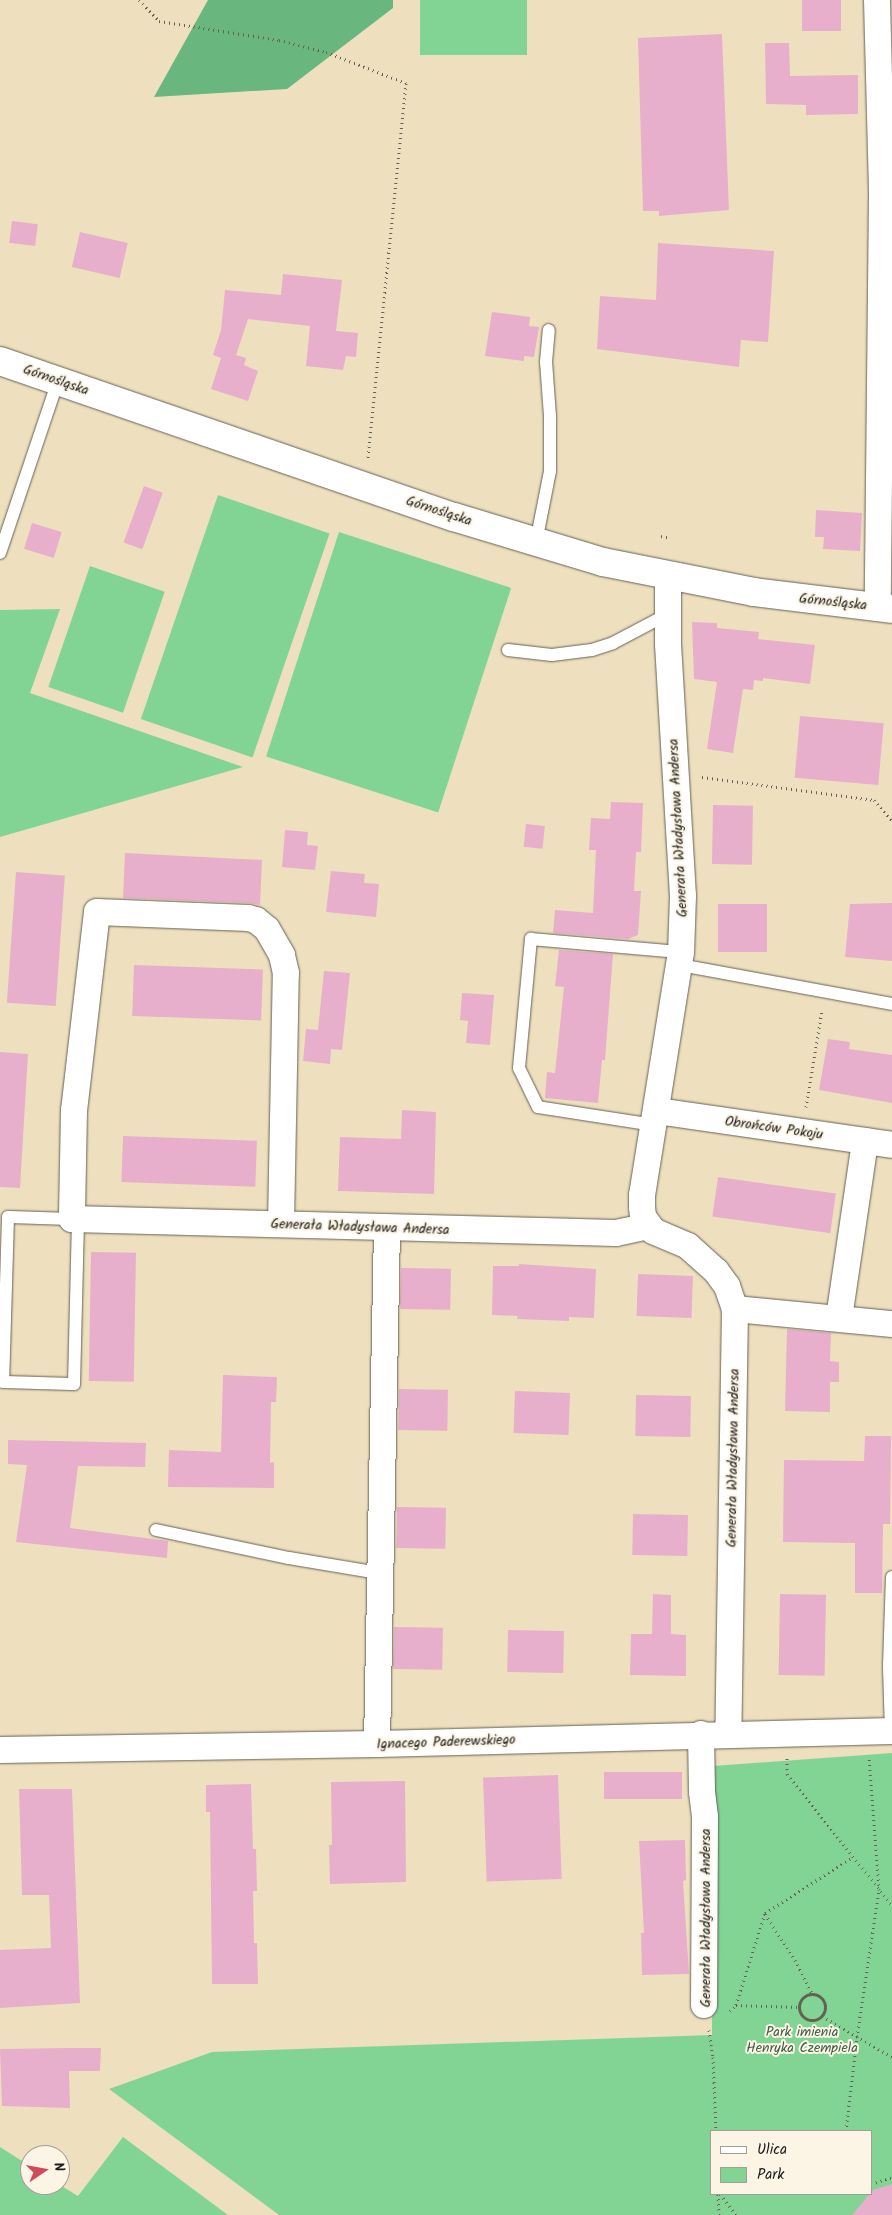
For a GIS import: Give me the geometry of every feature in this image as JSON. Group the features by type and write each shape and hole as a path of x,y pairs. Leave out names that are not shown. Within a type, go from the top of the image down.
{"street":[{"path":"877,0 882,194 885,608"},
{"name":"Górnośląska","path":"0,361 362,485 603,562 668,577 754,592 885,608"},
{"name":"Generała Władysława Andersa","path":"668,577 666,615 683,896 681,958 642,1196 643,1217 653,1231 688,1246 701,1256 727,1286 735,1310 728,1733"},
{"path":"75,1219 74,1110 97,912 248,918 256,920 267,929 282,955 286,973 281,1224"},
{"name":"Obrońców Pokoju","path":"655,1118 892,1144"},
{"path":"839,1318 865,1141"},
{"name":"Generała Władysława Andersa","path":"75,1219 616,1233 648,1226"},
{"path":"377,1744 387,1228"},
{"path":"735,1310 892,1324"},
{"name":"Ignacego Paderewskiego","path":"0,1750 377,1744 728,1733 891,1731"},
{"name":"Generała Władysława Andersa","path":"701,1734 713,2019"}],"lane":[{"path":"536,542 550,471 550,416 546,362 550,330"},
{"path":"0,553 58,381"},
{"path":"508,650 552,655 592,650 612,643 666,615"},
{"path":"655,1118 538,1107 519,1068 531,939 681,958 825,992 892,1004"},
{"path":"8,1217 75,1219 74,1384 3,1382 8,1217"},
{"path":"156,1530 289,1558 379,1573"},
{"path":"891,1731 889,1666 892,1577"}],"path":[{"path":"139,0 159,21 279,40 326,52 406,83 368,458 362,485"},
{"path":"661,536 670,538"},
{"path":"677,774 874,800 892,821"},
{"path":"802,1133 825,992"},
{"path":"787,1774 892,1905"},
{"path":"846,2130 857,2037 879,1890 870,1785"},
{"path":"736,2005 765,1913 853,1857"},
{"path":"765,1913 795,1960 812,1993 821,1997 826,2007 822,2016 812,2020 803,2016 799,2007 803,1997 812,1993"},
{"path":"716,2130 713,2019 736,2005 799,2007"},
{"path":"822,2016 892,2057"},
{"path":"872,2184 892,2177"},
{"path":"719,2195 719,2215"},
{"path":"720,2195 736,2215"}],"green space":[{"path":"208,0 393,0 393,8 287,89 154,97"},
{"path":"420,0 527,0 527,55 420,55"},
{"path":"218,495 330,533 252,758 141,719"},
{"path":"339,532 511,588 438,812 266,756"},
{"path":"90,566 165,592 123,713 48,687"},
{"path":"60,609 30,693 243,767 0,837 0,610"},
{"name":"Park imienia Henryka Czempiela","path":"892,1753 892,2215 279,2215 109,2089 212,2052 712,2035 713,1766"},
{"path":"123,2137 228,2215 0,2215 0,2147 20,2160 20,2195 70,2195 70,2191 78,2196"}],"building":[{"path":"802,0 841,0 841,31 802,31"},
{"path":"722,34 729,210 659,216 659,211 643,211 638,38"},
{"path":"765,43 789,43 790,76 858,75 858,114 806,115 806,105 766,104"},
{"path":"12,221 38,224 35,246 9,243"},
{"path":"80,232 128,243 120,278 72,267"},
{"path":"658,243 774,251 768,342 741,340 739,367 597,349 600,296 656,300"},
{"path":"283,274 342,280 336,331 358,333 356,357 346,356 343,370 306,366 310,326 248,319 236,355 246,358 244,365 258,371 248,401 211,389 221,358 213,355 221,330 225,290 281,295"},
{"path":"492,312 530,317 529,326 539,327 534,357 524,356 524,361 485,356"},
{"path":"144,486 163,493 142,549 123,542"},
{"path":"816,510 862,513 860,551 823,549 824,537 815,537"},
{"path":"32,523 62,532 54,558 24,549"},
{"path":"692,622 717,623 717,628 759,632 758,639 815,645 810,684 763,678 763,681 754,680 753,690 743,689 733,753 707,749 717,682 694,679"},
{"path":"800,716 884,723 878,785 795,778"},
{"path":"611,802 643,803 641,852 636,852 634,891 641,891 638,935 628,939 553,933 555,910 593,913 596,850 589,850 591,818 610,819"},
{"path":"713,805 753,806 752,865 712,864"},
{"path":"526,824 545,826 542,849 524,847"},
{"path":"285,830 308,832 307,845 318,846 315,870 282,867"},
{"path":"125,853 262,860 260,905 123,898"},
{"path":"331,871 365,874 364,883 379,884 376,917 326,912"},
{"path":"16,872 65,875 56,1006 7,1003"},
{"path":"892,903 892,961 845,957 850,904"},
{"path":"718,904 767,904 767,952 718,952"},
{"path":"559,950 613,954 605,1060 602,1060 598,1103 545,1098 547,1072 555,1073 564,987 555,986"},
{"path":"134,965 263,970 261,1020 132,1016"},
{"path":"324,971 350,973 342,1050 331,1049 330,1064 303,1061 306,1029 318,1030"},
{"path":"462,993 494,995 490,1045 466,1043 468,1021 460,1020"},
{"path":"828,1039 850,1042 849,1049 892,1055 892,1103 819,1090"},
{"path":"0,1052 28,1054 20,1188 0,1187"},
{"path":"402,1110 436,1112 434,1194 338,1191 340,1137 401,1139"},
{"path":"123,1136 257,1141 255,1187 121,1182"},
{"path":"718,1177 836,1194 830,1233 712,1217"},
{"path":"91,1252 136,1253 134,1382 89,1381"},
{"path":"519,1264 596,1269 594,1318 569,1317 569,1321 517,1319 518,1316 492,1315 493,1266 519,1266"},
{"path":"401,1268 451,1269 450,1310 400,1309"},
{"path":"638,1274 693,1276 692,1318 637,1316"},
{"path":"787,1329 831,1333 830,1361 839,1362 839,1382 830,1382 830,1412 785,1411"},
{"path":"223,1375 277,1377 276,1402 271,1402 270,1463 274,1462 274,1488 168,1487 169,1450 221,1452"},
{"path":"399,1389 448,1390 447,1431 398,1430"},
{"path":"515,1391 570,1393 569,1435 514,1433"},
{"path":"636,1395 691,1396 690,1437 635,1436"},
{"path":"865,1436 891,1436 890,1524 883,1524 882,1593 855,1593 855,1543 783,1542 784,1460 864,1461"},
{"path":"8,1440 146,1443 145,1467 78,1466 70,1528 168,1541 167,1558 16,1542 27,1465 8,1464"},
{"path":"397,1507 446,1508 445,1549 396,1548"},
{"path":"633,1514 688,1515 687,1556 632,1555"},
{"path":"653,1594 671,1595 671,1634 686,1635 686,1676 630,1675 631,1634 652,1634"},
{"path":"780,1594 826,1595 825,1676 779,1675"},
{"path":"394,1627 443,1628 442,1670 393,1669"},
{"path":"508,1630 564,1631 563,1673 507,1672"},
{"path":"604,1772 682,1772 682,1799 604,1799"},
{"path":"558,1775 562,1879 487,1882 483,1778"},
{"path":"405,1781 406,1882 330,1884 329,1845 332,1845 331,1782"},
{"path":"251,1784 253,1849 256,1849 257,1891 253,1891 254,1943 257,1943 258,1984 212,1984 210,1812 206,1812 206,1785"},
{"path":"19,1789 72,1789 80,2003 0,2008 0,1950 51,1948 49,1895 22,1895"},
{"path":"685,1840 686,1880 683,1881 689,1974 642,1975 641,1933 644,1933 639,1841"},
{"path":"101,2048 100,2071 69,2071 70,2108 2,2106 0,2049"},
{"path":"892,2184 892,2215 852,2215 869,2195 872,2195 873,2190"}]}
